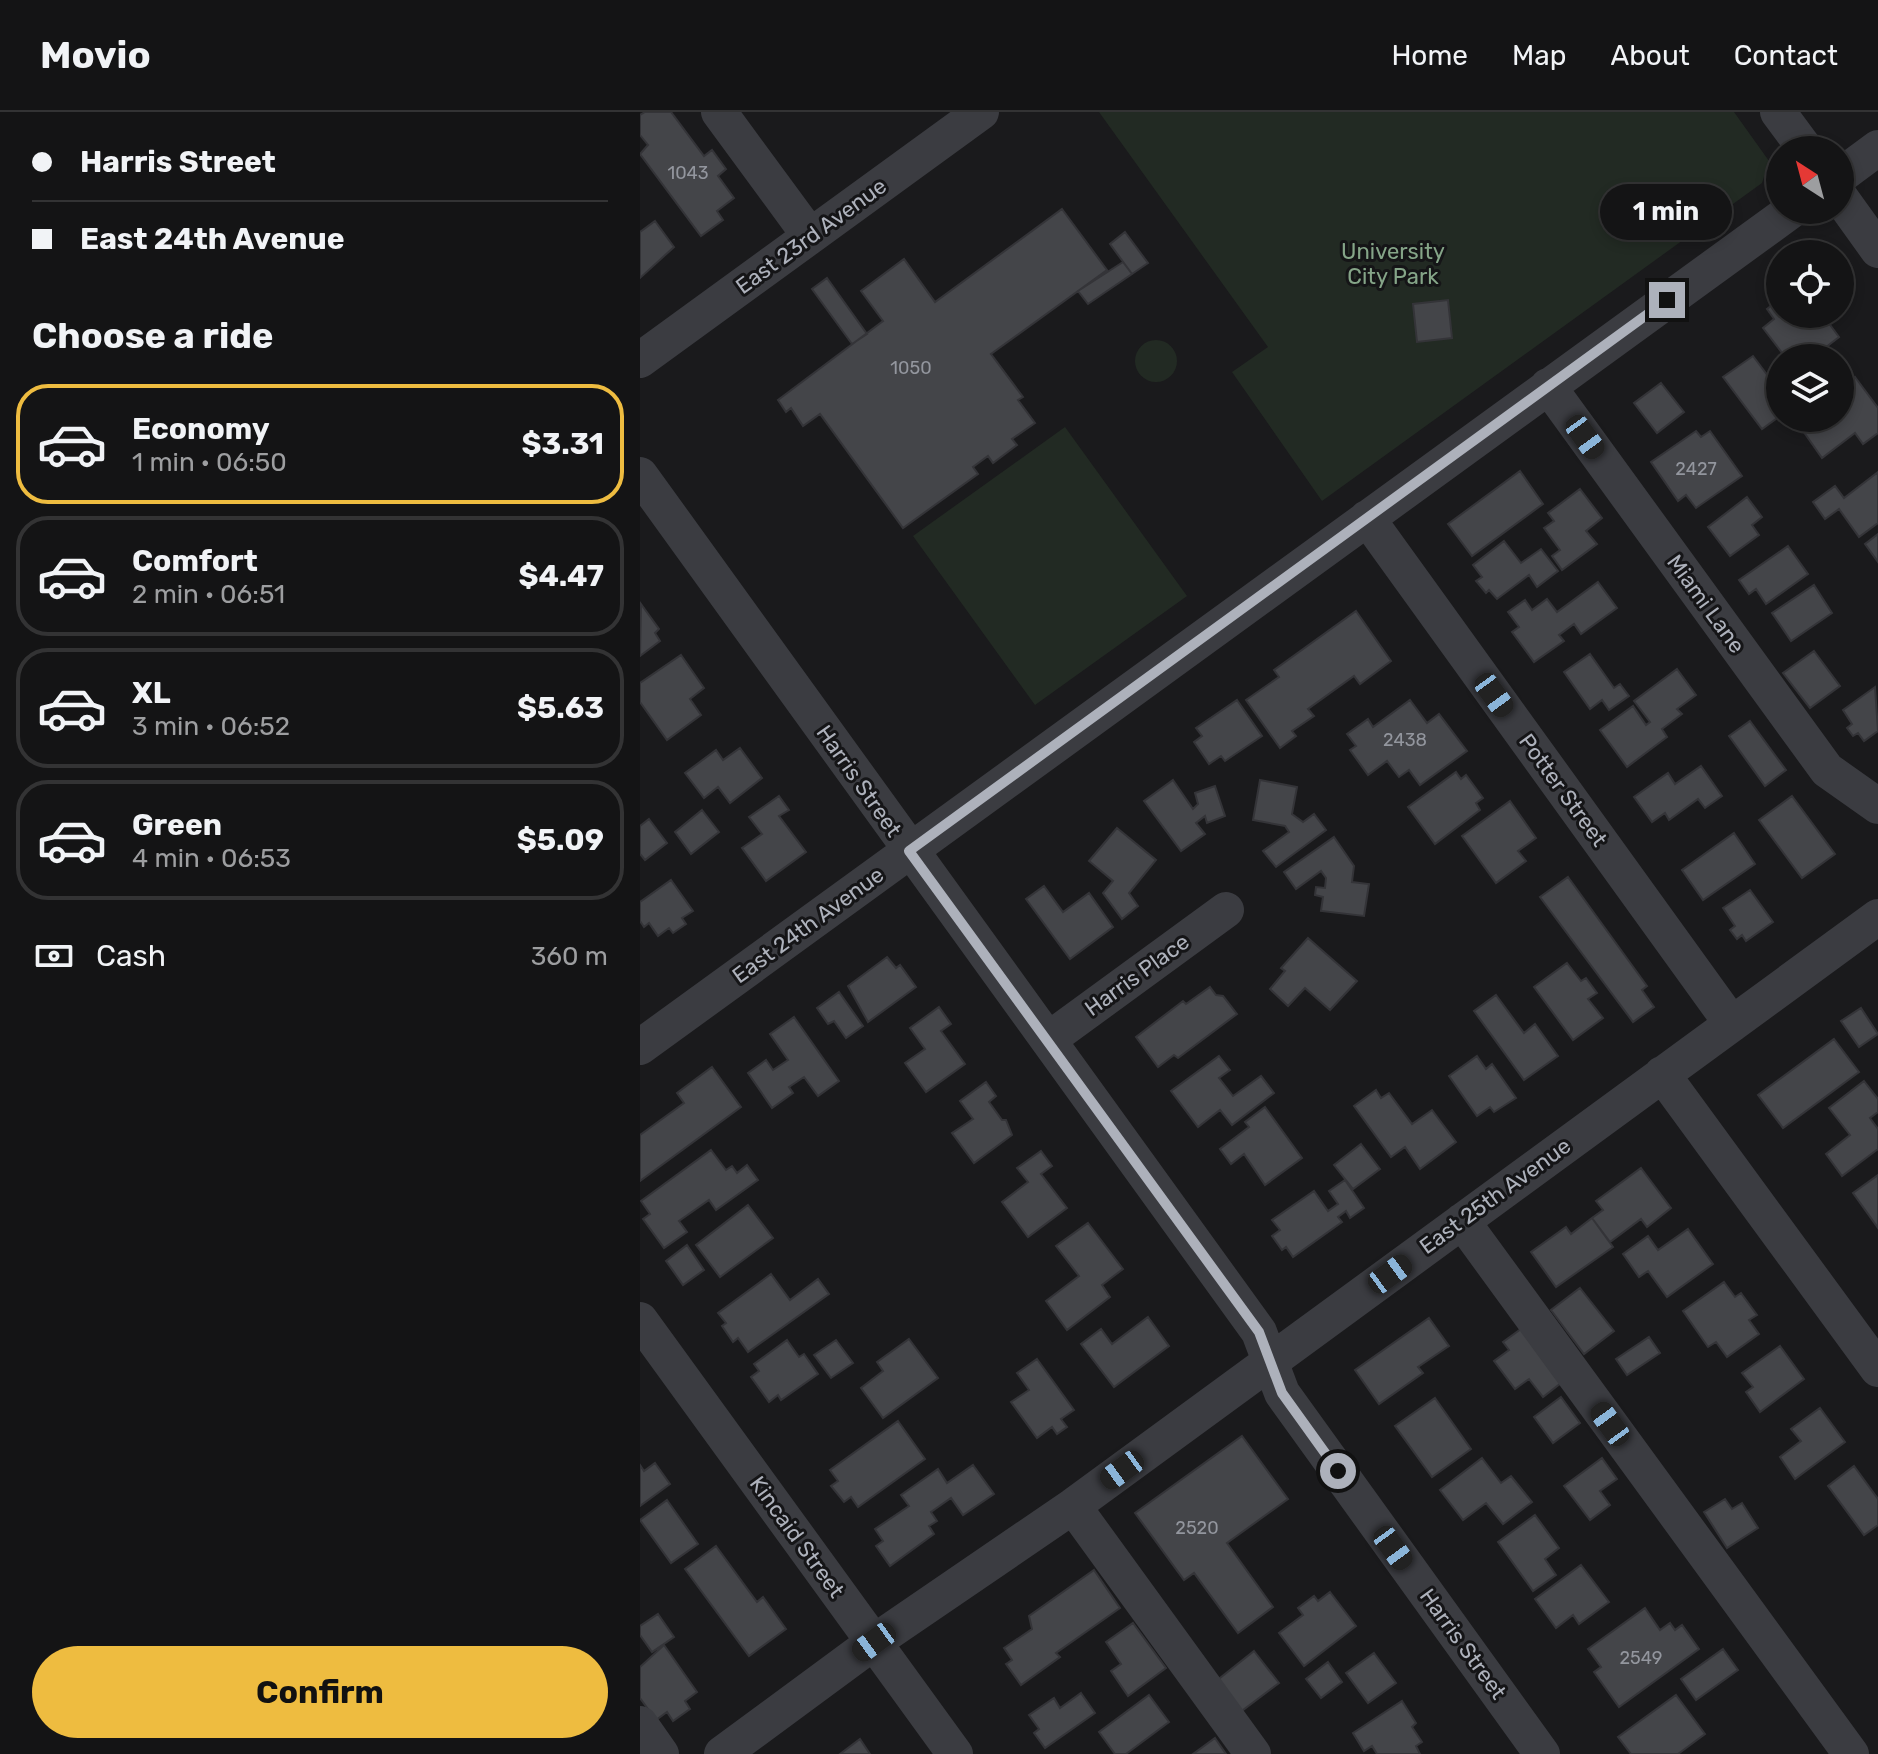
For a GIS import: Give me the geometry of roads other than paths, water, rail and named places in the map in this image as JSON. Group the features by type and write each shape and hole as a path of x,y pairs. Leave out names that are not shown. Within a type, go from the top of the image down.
{"street":[{"path":"719,112 810,236"},
{"name":"East 23rd Avenue","path":"640,360 981,112"},
{"path":"1778,112 1796,136"},
{"path":"1854,166 1878,148"},
{"path":"1854,217 1878,250"},
{"name":"East 24th Avenue","path":"640,1047 1773,224"},
{"name":"Miami Lane","path":"1548,386 1827,770 1878,806"},
{"name":"Harris Street","path":"640,475 1259,1332 1282,1393 1542,1754"},
{"name":"Potter Street","path":"1367,518 1732,1024"},
{"name":"Harris Place","path":"1048,1040 1226,910"},
{"name":"East 25th Avenue","path":"722,1754 874,1642 1073,1506 1878,917"},
{"path":"1662,1074 1878,1369"},
{"path":"1462,1221 1851,1754"},
{"name":"Kincaid Street","path":"640,1320 955,1754"},
{"path":"1073,1506 1253,1754"},
{"path":"640,1724 661,1754"}],"park label":[{"name":"University City Park","path":"1393,264"}]}
